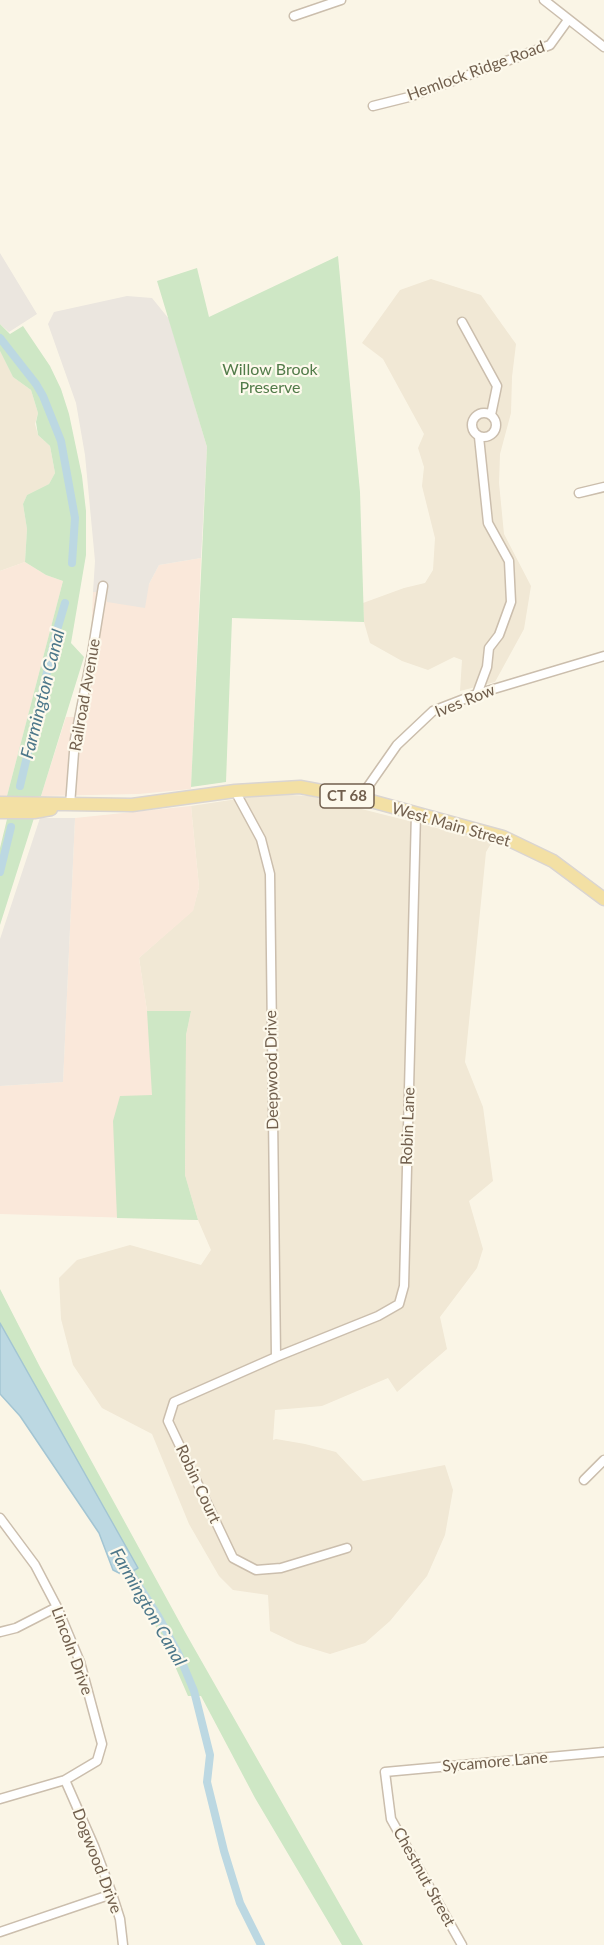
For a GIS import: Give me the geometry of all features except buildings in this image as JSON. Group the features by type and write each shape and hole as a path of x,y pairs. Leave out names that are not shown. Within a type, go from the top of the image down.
{"main road":[{"name":"West Main Street","path":"0,804 132,805 234,791 300,787 360,798 508,840 554,861 604,899"},
{"name":"West Main Street","path":"0,812 34,812 70,805"}],"street":[{"path":"294,16 341,0"},
{"path":"544,0 604,47"},
{"name":"Hemlock Ridge Road","path":"373,106 409,97 550,45 568,20"},
{"path":"462,322 497,386 491,415 496,422 496,430 491,436 479,437"},
{"path":"477,693 487,667 489,648 499,635 512,602 509,561 488,523 479,437 472,430 473,419 480,414 491,415"},
{"path":"579,493 604,487"},
{"name":"Railroad Avenue","path":"70,805 75,739 103,586"},
{"name":"Ives Row","path":"360,798 397,745 433,711 477,693 604,656"},
{"name":"Deepwood Drive","path":"234,791 261,839 270,874 276,1357"},
{"name":"Robin Lane","path":"276,1357 378,1317 399,1304 404,1286 416,813"},
{"name":"Robin Court","path":"276,1357 174,1402 168,1421 233,1558 256,1570 281,1568 347,1548"},
{"path":"584,1480 604,1460"},
{"name":"Lincoln Drive","path":"0,1518 35,1565 57,1606 80,1662 102,1743 97,1761 65,1780 0,1799"},
{"path":"0,1632 16,1628 57,1606"},
{"name":"Sycamore Lane","path":"386,1772 604,1752"},
{"name":"Chestnut Street","path":"386,1772 391,1819 462,1945"},
{"name":"Dogwood Drive","path":"65,1780 112,1894 120,1919 123,1945"},
{"path":"0,1932 112,1894"}],"shaded area":[{"path":"0,253 37,314 9,332 0,324"},
{"path":"431,279 481,295 516,344 511,413 500,454 499,483 504,534 531,586 524,629 495,682 460,691 462,660 454,657 428,670 402,661 370,643 364,622 363,603 425,583 433,570 435,538 422,486 424,467 418,448 424,434 383,359 362,343 400,290"},
{"path":"127,296 152,298 169,319 207,447 201,558 159,565 149,584 145,608 107,602 106,592 93,592 95,561 85,455 76,403 48,324 54,312"},
{"path":"0,351 13,377 31,390 38,413 35,424 38,435 50,446 55,473 49,484 27,495 23,504 27,529 25,562 0,571"},
{"path":"201,558 191,789 139,794 41,796 66,717 75,717 91,643 93,592 106,592 149,584 159,565"},
{"path":"25,562 46,575 63,581 7,796 0,797 0,571"},
{"path":"270,794 310,796 492,842 486,852 465,1062 483,1107 493,1181 469,1201 483,1249 477,1268 440,1317 447,1349 397,1392 388,1378 322,1406 275,1410 273,1440 305,1444 336,1452 363,1481 445,1465 453,1490 445,1535 427,1576 390,1621 365,1643 330,1654 297,1644 270,1631 268,1595 233,1590 219,1576 189,1524 152,1434 102,1408 73,1365 61,1319 59,1278 77,1260 130,1245 201,1265 211,1250 198,1220 185,1175 186,1035 191,1011 147,1011 139,958 193,910 199,887 191,806"},
{"path":"191,806 199,887 193,911 139,958 147,1011 191,1011 186,1035 185,1175 198,1220 0,1214 0,1086 63,1082 75,818"},
{"path":"40,818 75,818 63,1082 0,1086 0,939"}],"green space":[{"name":"Willow Brook Preserve","path":"338,256 360,492 364,622 232,618 226,782 191,787 207,447 157,281 197,268 209,317"},
{"path":"0,324 10,334 23,326 50,366 61,389 69,414 82,476 86,511 86,555 71,643 84,657 41,796 7,796 63,581 46,575 25,562 27,529 23,504 27,495 49,484 55,473 50,446 38,435 36,422 38,413 31,390 13,377 0,351"},
{"path":"8,815 35,815 0,925 0,848"},
{"path":"147,1011 191,1011 186,1035 185,1175 198,1220 117,1218 113,1121 120,1096 152,1095"},
{"path":"0,1289 40,1367 185,1632 363,1945 342,1945 255,1798 201,1696 188,1696 164,1641 41,1425 0,1346"}],"water":[{"path":"0,1323 138,1568 125,1576 113,1570 99,1533 20,1416 0,1394"}],"waterway":[{"name":"Farmington Canal","path":"0,338 36,384 61,441 75,518 72,563"},
{"name":"Farmington Canal","path":"20,786 65,603"},
{"name":"Farmington Canal","path":"0,872 11,827"},
{"name":"Farmington Canal","path":"125,1564 158,1616 179,1655 194,1691 210,1755 207,1782 224,1851 240,1903 261,1945"}]}
